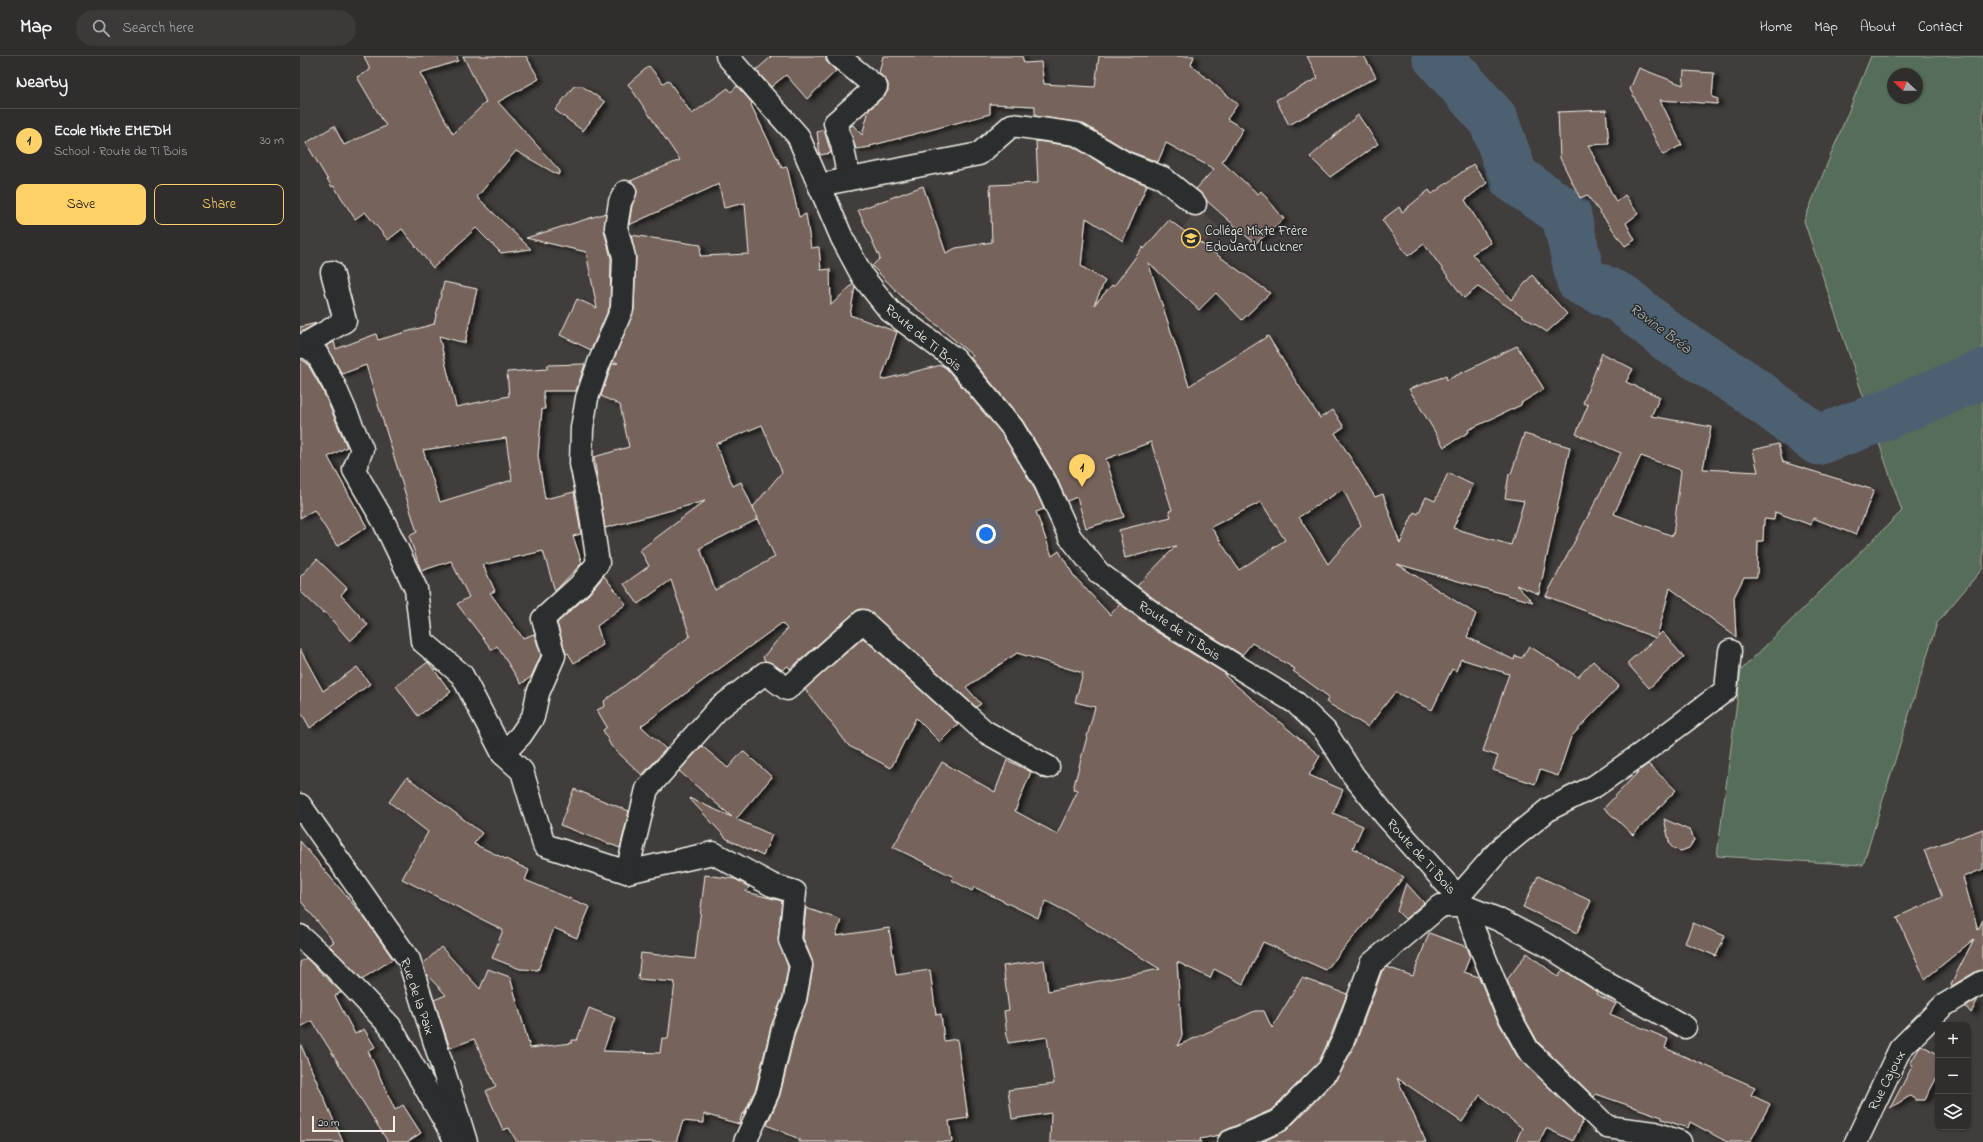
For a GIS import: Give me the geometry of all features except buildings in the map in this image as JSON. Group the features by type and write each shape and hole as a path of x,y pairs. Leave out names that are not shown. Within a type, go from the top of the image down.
{"street":[{"name":"Route de Ti Bois","path":"727,56 798,136 819,185 863,277 890,311 955,359 1012,426 1045,482 1070,537 1099,573 1162,620 1296,703 1325,731 1353,774 1385,815 1461,901 1506,1008 1528,1050 1604,1134 1655,1133 1680,1142"},
{"path":"838,56 876,87 835,123 842,144 850,179"},
{"path":"819,185 979,154 1012,125 1076,134 1125,163 1163,178 1195,204"},
{"path":"503,754 521,735 533,717 538,693 554,656 543,619 580,585 598,563 588,496 581,464 582,428 587,398 599,363 622,309 624,257 616,227 620,202 625,192"},
{"path":"302,346 345,322 332,272"},
{"path":"302,346 317,354 334,385 362,449 354,470 384,522 416,589 422,641 462,675 503,754 522,771 544,845 627,872 713,853 772,885 795,892 790,940 801,965 795,999 783,1029 768,1092 746,1142 737,1142"},
{"path":"627,872 647,788 686,743 718,709 765,673 787,689 863,621 984,731 1048,767"},
{"path":"1229,1142 1278,1121 1329,1069 1344,1038 1371,964 1440,906 1461,901 1501,848 1549,810 1595,786 1641,754 1726,690 1730,651"},
{"name":"Rue de la Paix","path":"300,805 409,960 466,1142"},
{"path":"1461,901 1545,944 1606,983 1685,1027"},
{"path":"300,936 332,965 390,1026 457,1142"},
{"name":"Rue Cajoux","path":"1856,1142 1900,1049 1943,1006 1983,982"}],"shaded area":[{"name":"Collége Mixte Frère Edouard Luckner","path":"1198,209 1219,227 1183,268 1163,250"}],"green space":[{"path":"1871,56 1983,56 1983,568 1937,623 1863,865 1717,856 1741,670 1902,511 1804,221"}],"waterway":[{"name":"Ravine Bréa","path":"1437,56 1493,119 1514,178 1566,214 1581,280 1622,299 1668,337 1744,385 1818,440 1878,418 1983,374"}],"place":[{"name":"Collége Mixte Frère Edouard Luckner","path":"1191,238"},
{"name":"Ecole Mixte EMEDH","path":"1082,487"}]}
